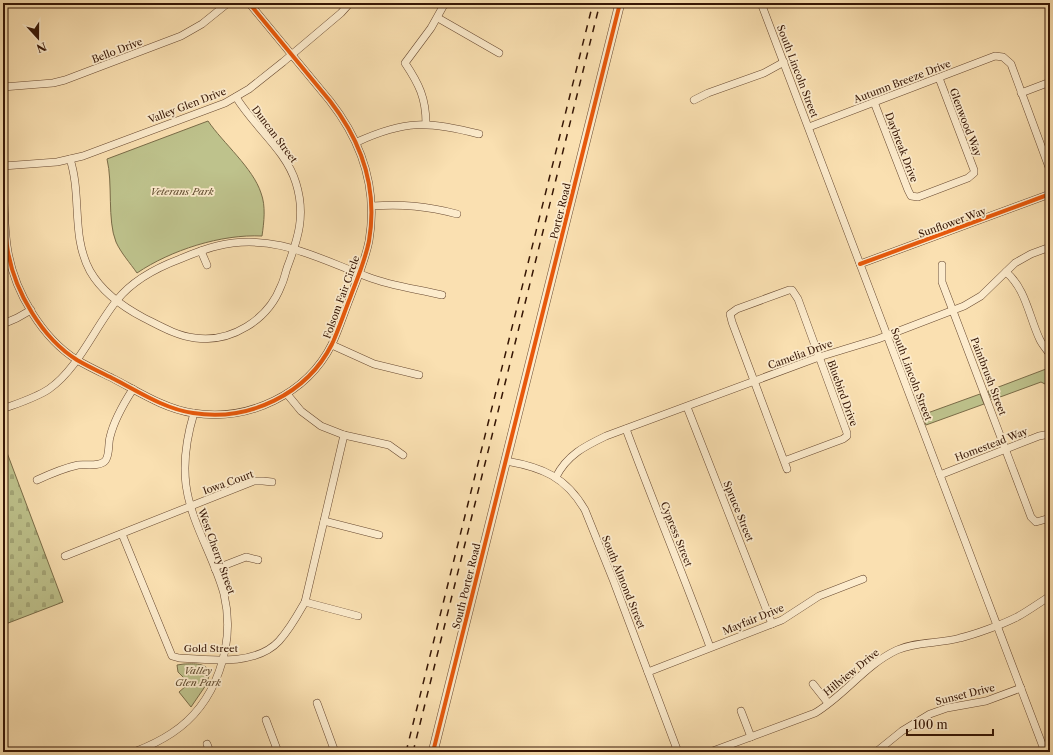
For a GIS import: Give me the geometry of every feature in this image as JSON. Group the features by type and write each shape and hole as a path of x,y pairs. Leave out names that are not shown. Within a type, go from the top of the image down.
{"street":[{"name":"Bello Drive","path":"3,87 53,83 65,80 181,36 202,24 228,3"},
{"name":"Folsom Fair Circle","path":"3,188 5,251 18,285 30,310 54,339 76,359 164,404 194,413 222,414 241,412 270,403 287,394 303,381 320,362 332,345 359,273 368,243 372,206 367,173 357,142 342,117 249,3"},
{"name":"Valley Glen Drive","path":"3,166 57,162 70,159 105,148 225,103 249,89 292,55 341,13 350,3"},
{"path":"426,124 426,110 421,90 405,63 438,18 446,3"},
{"name":"Porter Road","path":"515,423 620,3"},
{"name":"South Lincoln Street","path":"761,3 1045,752"},
{"path":"438,18 499,54"},
{"name":"Autumn Breeze Drive","path":"809,127 995,56 1003,58 1011,64 1021,93"},
{"path":"694,100 708,93 764,73 784,62"},
{"name":"Glenwood Way","path":"913,197 918,197 968,178 974,173 939,78"},
{"path":"1050,82 1021,93 1050,170"},
{"name":"Duncan Street","path":"70,159 74,170 78,235 81,250 95,279 105,291 133,312 178,334 194,338 208,339 222,337 236,332 250,325 262,315 272,302 281,286 295,248 300,228 301,204 296,182 285,160 241,106 236,97"},
{"name":"Daybreak Drive","path":"874,102 909,194 913,197"},
{"path":"357,142 391,128 426,124 479,134"},
{"name":"Sunflower Way","path":"860,264 1050,194"},
{"path":"372,206 391,204 425,206 458,214"},
{"path":"8,407 48,390 60,380 116,300 125,290 155,269 201,251 222,245 250,242 295,248 381,281 442,295"},
{"name":"Camelia Drive","path":"556,477 565,463 579,450 596,441 819,357 887,335 973,301 981,296 1015,263 1023,258 1050,247"},
{"path":"201,251 207,265"},
{"name":"Paintbrush Street","path":"942,265 942,282 1033,519 1037,522 1050,518"},
{"path":"1006,272 1013,278 1021,292 1040,341 1049,353"},
{"name":"Bluebird Drive","path":"754,382 730,314 737,309 784,291 792,290 798,299 847,430 847,436 838,441 784,461"},
{"path":"3,324 30,310"},
{"path":"332,345 374,364 419,375"},
{"path":"754,382 787,469"},
{"path":"37,480 78,465 100,464 105,461 110,436 133,389"},
{"path":"287,394 301,411 321,426 344,435 389,445 403,455"},
{"name":"Spruce Street","path":"687,406 772,624"},
{"name":"West Cherry Street","path":"134,752 172,733 187,721 209,694 223,660 227,631 227,613 224,593 190,506 186,485 184,466 187,443 194,413"},
{"name":"South Porter Road","path":"433,752 515,423"},
{"name":"Cypress Street","path":"626,429 651,498 681,569 710,647"},
{"name":"Homestead Way","path":"940,474 1006,450 1039,436 1050,434"},
{"name":"Gold Street","path":"122,534 172,656 179,658 223,660 241,659 260,653 278,642 292,626 305,602 344,435"},
{"name":"South Almond Street","path":"506,461 537,468 556,477 573,492 585,510 614,582 678,752"},
{"name":"Iowa Court","path":"65,556 254,481 272,482"},
{"path":"324,521 379,535"},
{"path":"215,569 246,558 258,560"},
{"name":"Mayfair Drive","path":"648,672 772,624 790,616 819,596 863,579"},
{"name":"Hillview Drive","path":"710,752 815,713 866,670 896,651 920,643 959,638 997,625 1015,618 1050,596"},
{"path":"305,602 358,616"},
{"path":"813,684 828,703"},
{"name":"Sunset Drive","path":"876,752 911,724 930,714 947,708 986,701 1021,688"},
{"path":"317,703 335,752"},
{"path":"741,711 751,737"},
{"path":"266,720 278,752"},
{"path":"207,744 210,752"}],"green space":[{"name":"Veterans Park","path":"208,121 245,165 257,184 264,203 262,236 230,238 197,245 165,257 137,273 120,250 113,233 110,179 107,159"},
{"path":"1046,365 1050,365 1050,381 1047,385 1041,382 992,400 988,391 1046,369"},
{"path":"980,394 984,404 926,425 922,415"},
{"path":"3,442 63,602 3,625"},
{"name":"Valley Glen Park","path":"177,665 203,665 210,673 206,685 191,707 179,692 186,686 183,682 186,680 178,672"}],"railway":[{"path":"406,752 593,3"},
{"path":"413,752 600,3"}],"cycle path":[{"path":"3,188 8,252 17,283 32,313 52,339 64,351 91,368 162,404 193,413 214,415 235,413 274,401 292,390 308,377 321,362 332,344 361,270 369,241 371,221 369,184 359,149 341,117 330,101 249,3"},
{"path":"433,752 620,3"},
{"path":"860,264 1050,194"}]}
